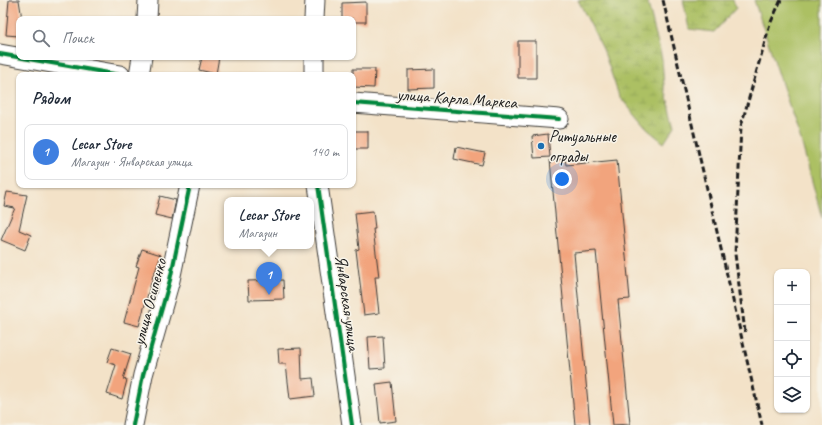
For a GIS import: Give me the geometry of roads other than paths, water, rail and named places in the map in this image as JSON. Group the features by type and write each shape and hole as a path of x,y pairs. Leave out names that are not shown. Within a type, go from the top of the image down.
{"street":[{"path":"147,16 148,0"},
{"path":"314,0 314,16"},
{"path":"0,54 16,57"},
{"path":"34,60 103,72"},
{"path":"140,72 142,60"},
{"path":"314,60 314,72"},
{"name":"улица Карла Маркса","path":"356,104 559,119"},
{"name":"улица Осипенко","path":"133,425 143,375 170,280 189,188"},
{"name":"Январская улица","path":"318,188 352,425"}],"railway":[{"path":"663,0 762,425"},
{"path":"745,332 735,254 741,126 770,24 781,0"}],"place":[{"name":"Ритуальные ограды","path":"541,146"},
{"name":"Lecar Store","path":"269,295"}]}
